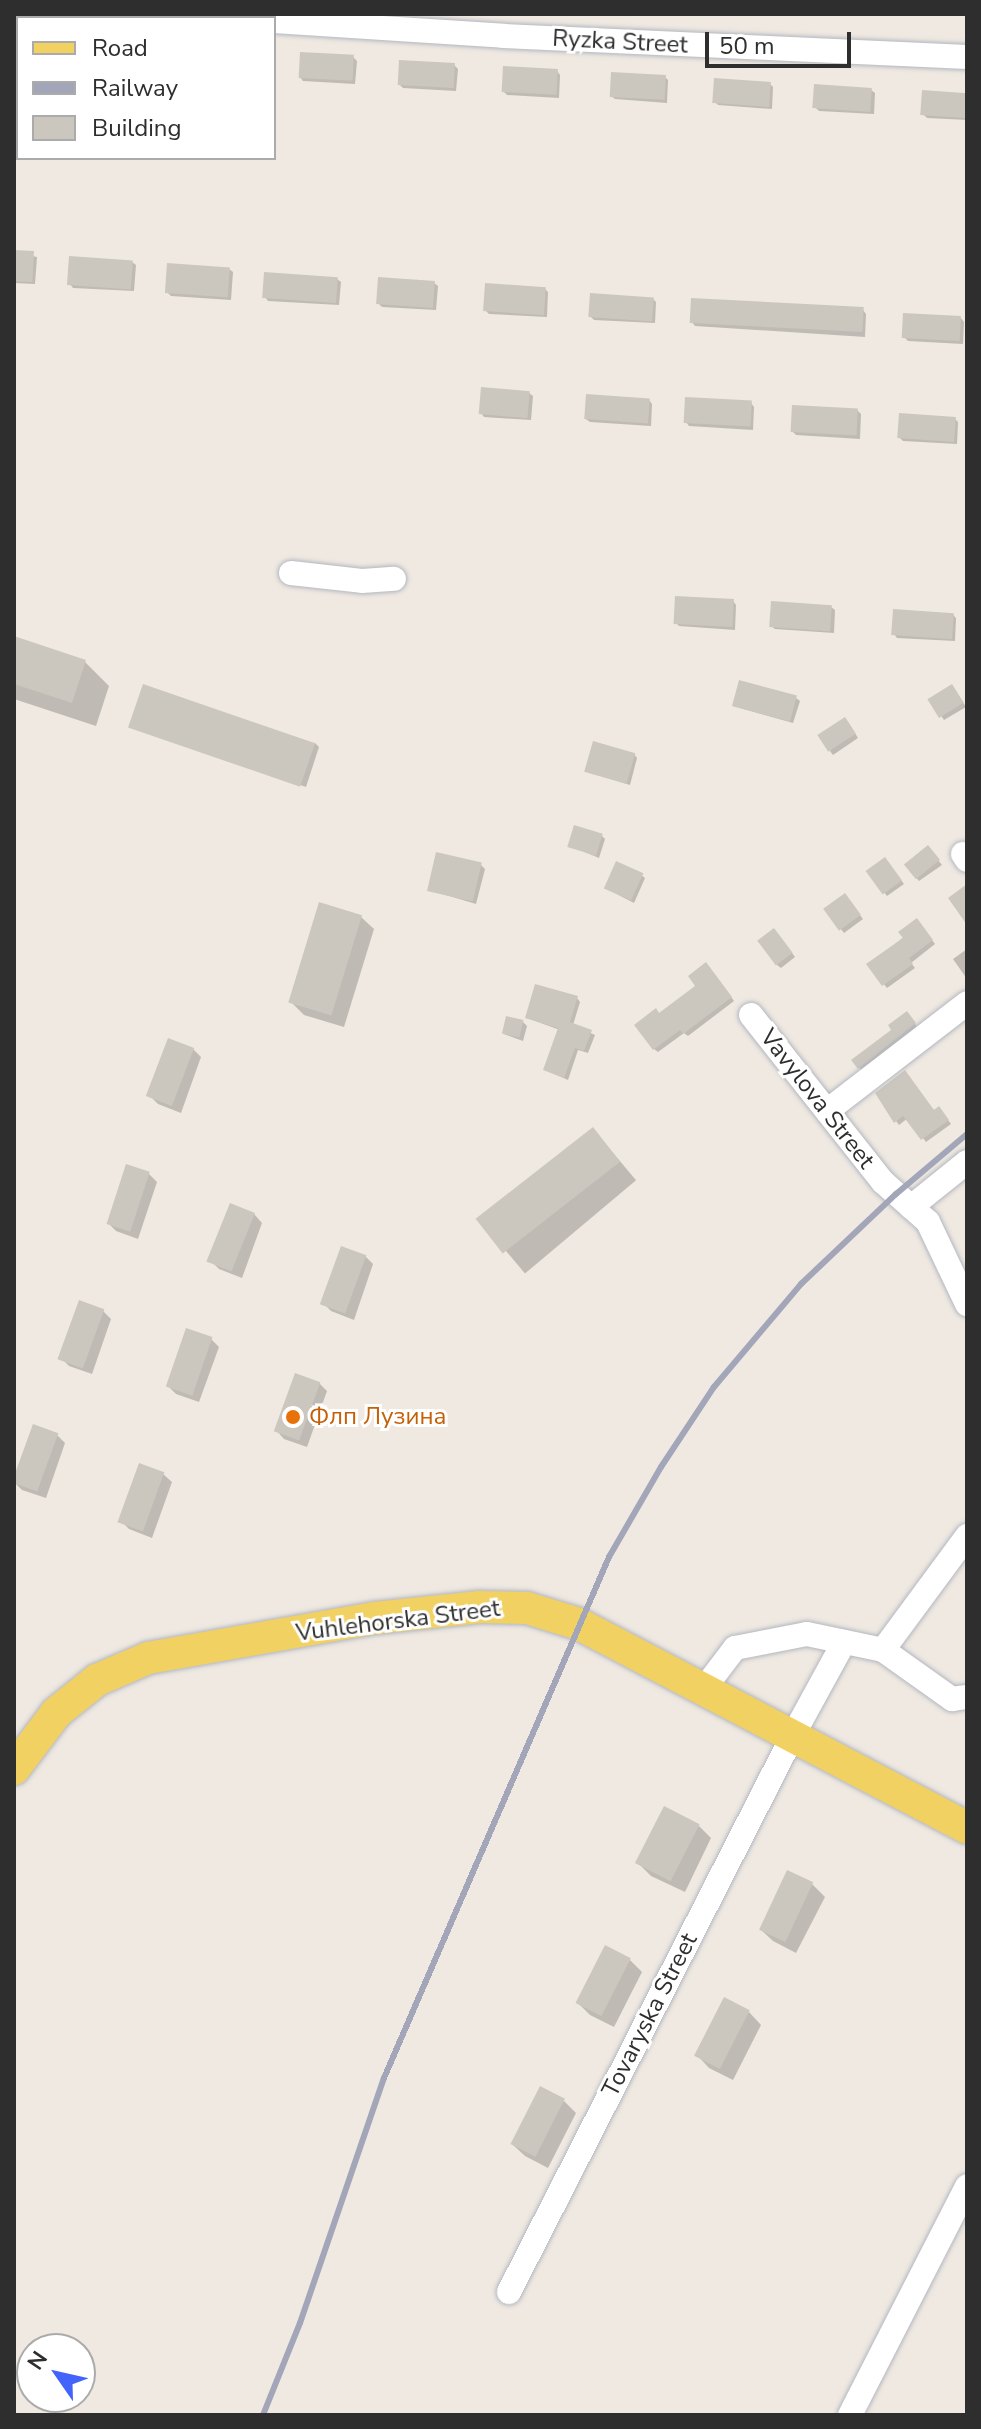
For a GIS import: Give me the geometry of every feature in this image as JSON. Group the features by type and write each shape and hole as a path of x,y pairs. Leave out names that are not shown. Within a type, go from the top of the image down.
{"main road":[{"name":"Vuhlehorska Street","path":"14,1769 56,1713 97,1680 148,1658 375,1618 479,1607 527,1608 579,1624 967,1828"}],"street":[{"path":"161,14 192,16"},
{"name":"Ryzka Street","path":"276,21 504,36 967,57"},
{"path":"291,573 362,581 394,579"},
{"path":"827,1111 967,1003"},
{"name":"Vavylova Street","path":"751,1015 883,1182 928,1222 967,1304"},
{"path":"911,1207 967,1162"},
{"path":"883,1650 967,1536"},
{"path":"703,1690 735,1648 807,1634 883,1650 952,1699 967,1697"},
{"name":"Tovaryska Street","path":"509,2292 792,1737 844,1642"},
{"path":"850,2415 967,2186"}],"building":[{"path":"300,52 354,55 353,81 299,78"},
{"path":"399,60 455,63 454,88 398,85"},
{"path":"503,66 558,69 557,95 502,92"},
{"path":"611,72 666,75 665,100 610,97"},
{"path":"714,78 771,82 769,107 712,103"},
{"path":"814,84 872,88 870,112 812,108"},
{"path":"922,90 967,93 965,118 920,115"},
{"path":"14,250 34,251 32,282 14,281"},
{"path":"69,256 133,260 131,289 67,285"},
{"path":"167,263 230,267 228,297 165,293"},
{"path":"264,272 338,277 336,303 262,298"},
{"path":"378,277 435,281 433,308 376,304"},
{"path":"485,283 546,287 544,315 483,311"},
{"path":"590,293 654,297 652,321 588,317"},
{"path":"691,298 864,307 862,332 690,323"},
{"path":"903,313 961,316 960,341 902,338"},
{"path":"481,387 530,391 527,418 479,414"},
{"path":"586,394 650,398 648,423 584,419"},
{"path":"685,397 752,401 751,426 684,423"},
{"path":"792,405 858,408 856,435 791,432"},
{"path":"899,413 956,417 954,442 897,438"},
{"path":"675,596 734,599 732,627 674,624"},
{"path":"771,601 832,605 830,631 769,627"},
{"path":"893,609 954,613 952,639 891,635"},
{"path":"14,636 86,660 72,703 14,684"},
{"path":"739,680 797,696 790,722 732,706"},
{"path":"143,684 315,743 300,787 128,727"},
{"path":"952,684 964,703 939,718 927,699"},
{"path":"845,717 856,734 828,752 817,735"},
{"path":"593,741 635,753 626,784 584,772"},
{"path":"574,825 603,834 596,856 567,847"},
{"path":"928,845 940,860 916,879 904,865"},
{"path":"436,852 482,863 473,902 427,891"},
{"path":"885,857 902,880 883,895 866,871"},
{"path":"616,861 643,873 631,901 604,888"},
{"path":"967,884 967,925 948,898"},
{"path":"845,893 861,915 839,931 823,909"},
{"path":"319,902 362,915 331,1016 288,1002"},
{"path":"917,918 933,940 909,958 913,964 882,986 866,964 903,938 898,932"},
{"path":"774,928 793,953 776,965 757,941"},
{"path":"706,962 732,997 683,1034 680,1030 653,1050 634,1025 656,1008 659,1013 695,986 688,976"},
{"path":"535,984 578,996 570,1022 592,1030 584,1051 575,1048 564,1078 543,1070 558,1028 525,1018"},
{"path":"907,1011 916,1023 858,1069 851,1060 891,1030 888,1025"},
{"path":"506,1016 524,1020 519,1038 502,1034"},
{"path":"168,1038 194,1048 172,1106 146,1096"},
{"path":"905,1070 934,1110 939,1106 949,1120 921,1140 903,1116 894,1123 875,1093"},
{"path":"593,1127 620,1162 503,1253 476,1219"},
{"path":"126,1164 150,1172 130,1232 107,1224"},
{"path":"230,1203 255,1213 231,1272 206,1261"},
{"path":"341,1246 366,1255 345,1313 320,1304"},
{"path":"79,1300 104,1309 83,1368 57,1359"},
{"path":"186,1328 212,1337 192,1396 166,1387"},
{"path":"295,1373 320,1382 299,1440 274,1431"},
{"path":"33,1424 58,1433 37,1491 14,1483"},
{"path":"139,1463 164,1472 143,1531 117,1522"},
{"path":"664,1806 700,1824 671,1881 635,1863"},
{"path":"787,1870 813,1882 785,1942 759,1930"},
{"path":"605,1945 631,1958 601,2016 575,2003"},
{"path":"724,1997 750,2010 720,2069 694,2056"},
{"path":"540,2086 565,2099 535,2157 510,2144"}],"railway":[{"path":"263,2415 300,2323 384,2078 609,1557 661,1467 714,1387 801,1284 896,1194 967,1134"}],"place":[{"name":"Флп Лузина","path":"293,1417"}]}
